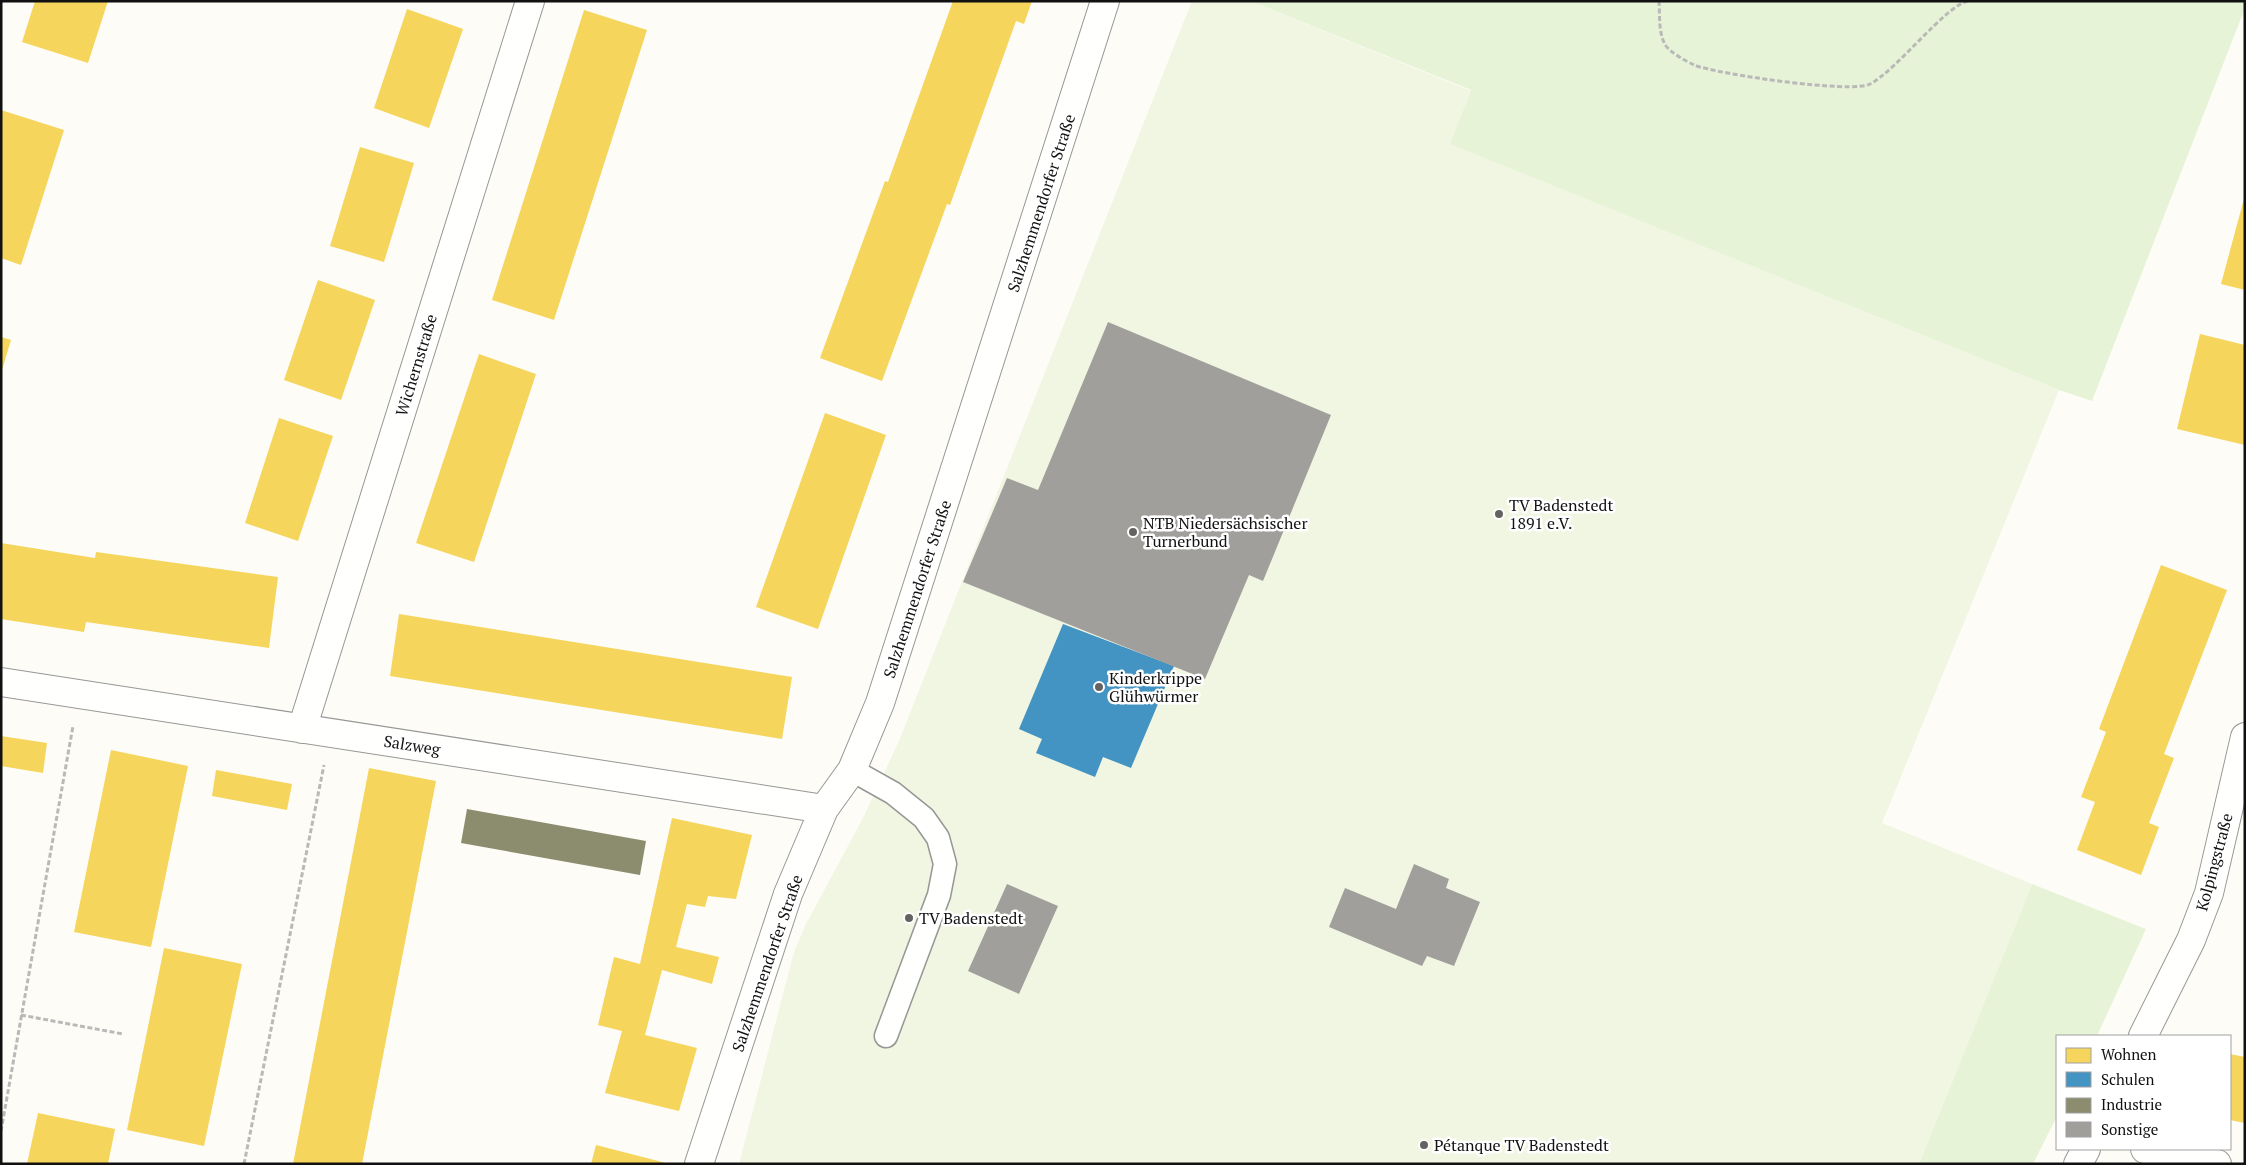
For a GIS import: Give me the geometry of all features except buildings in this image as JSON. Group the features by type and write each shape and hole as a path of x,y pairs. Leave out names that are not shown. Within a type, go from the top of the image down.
{"street":[{"name":"Wichernstraße","path":"302,729 530,1"},
{"name":"Salzhemmendorfer Straße","path":"699,1164 788,894 824,809 852,770 880,704 1105,1"},
{"name":"Salzweg","path":"1,682 824,809"},
{"name":"Kolpingstraße","path":"2144,1035 2191,940 2209,893 2245,738"},
{"path":"2078,1164 2085,1150"},
{"path":"2151,1150 2216,1164"}],"lane":[{"path":"852,770 893,793 924,818 938,838 945,864 939,895 886,1036"}],"path":[{"path":"1659,1 1662,36 1666,47 1694,65 1722,72 1831,87 1868,86 1882,76 1948,14 1968,1"},
{"path":"1,1131 78,694"},
{"path":"244,1164 330,733"},
{"path":"21,1015 123,1034"}],"green space":[{"name":"TV Badenstedt 1891 e.V.","path":"1192,1 1250,1 1471,91 1450,144 2059,390 1882,823 2032,884 1919,1164 739,1164 794,952 805,926 863,818 899,741"},
{"path":"1250,1 2245,1 2245,8 2092,401 2059,390 1449,144 1471,90"},
{"path":"2032,884 2146,929 2097,1035 2056,1035 2056,1118 2033,1164 1919,1164"}],"place":[{"name":"TV Badenstedt 1891 e.V.","path":"1499,514"},
{"name":"NTB Niedersächsischer Turnerbund","path":"1133,532"},
{"name":"Kinderkrippe Glühwürmer","path":"1099,687"},
{"name":"TV Badenstedt","path":"909,918"},
{"name":"Pétanque TV Badenstedt","path":"1424,1145"}]}
